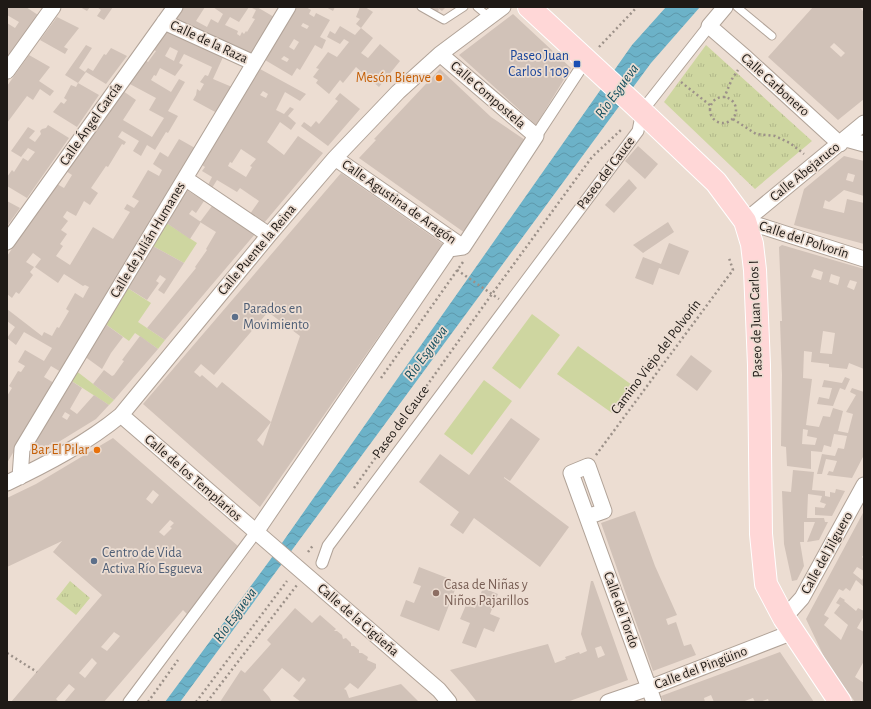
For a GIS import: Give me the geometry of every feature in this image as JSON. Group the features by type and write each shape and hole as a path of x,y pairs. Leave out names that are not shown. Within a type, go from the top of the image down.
{"main road":[{"name":"Paseo de Juan Carlos I","path":"529,7 716,182 745,221 752,244 756,270 759,365 761,534 766,584 789,625 840,702"}],"street":[{"path":"7,71 53,7"},
{"name":"Calle Ángel García","path":"7,242 174,7"},
{"name":"Calle de Julián Humanes","path":"13,480 22,449 186,179 288,7"},
{"name":"Calle Puente la Reina","path":"13,480 60,456 98,432 121,415 269,235 335,158 398,92 440,54 503,7"},
{"path":"638,108 671,74 725,7"},
{"name":"Calle de la Raza","path":"164,22 254,63"},
{"name":"Calle Carbonero","path":"709,26 843,141 864,144"},
{"name":"Calle Compostela","path":"440,54 536,136"},
{"path":"129,702 260,536 449,249 463,247 586,60"},
{"name":"Paseo del Cauce","path":"322,564 328,546 638,131 638,108"},
{"name":"Calle Abejaruco","path":"745,221 864,123"},
{"name":"Calle Agustina de Aragón","path":"335,158 463,247"},
{"path":"186,179 269,235"},
{"name":"Calle del Polvorín","path":"745,221 864,259"},
{"name":"Calle de los Templarios","path":"121,415 260,536"},
{"name":"Calle del Tordo","path":"588,466 604,511 587,517 651,695"},
{"name":"Calle del Jilguero","path":"789,625 802,598 864,485"},
{"name":"Calle de la Cigüeña","path":"260,536 438,690 449,702"},
{"name":"Calle del Pingüino","path":"608,702 651,695 789,625"}],"lane":[{"path":"421,7 444,20 464,7"},
{"path":"477,7 489,17"},
{"path":"737,7 772,36"}],"path":[{"path":"586,60 637,7"},
{"path":"724,98 732,78 746,58"},
{"path":"671,74 712,106"},
{"path":"724,98 732,100 735,104 736,115 728,122 722,123 717,122 711,114 712,106 717,99 724,98"},
{"name":"Paseo del Cauce","path":"353,489 592,156 638,108"},
{"path":"733,119 756,134 775,136 790,143 816,163"},
{"name":"Camino Viejo del Polvorín","path":"588,466 733,270 729,258"},
{"path":"458,271 492,294"},
{"path":"308,552 317,540"},
{"path":"196,702 287,581"},
{"path":"207,702 294,587"},
{"path":"7,653 37,672"}],"green space":[{"path":"706,45 812,141 755,189 664,102"},
{"path":"165,222 197,243 184,263 151,245"},
{"path":"126,287 151,303 138,322 165,340 158,349 135,333 129,341 104,323"},
{"path":"532,314 560,335 520,389 492,368"},
{"path":"578,346 632,385 612,413 557,374"},
{"path":"75,370 114,400 109,405 70,380"},
{"path":"484,380 512,401 472,455 444,434"},
{"path":"70,581 90,598 76,615 56,599"}],"water":[{"name":"Río Esgueva","path":"666,7 700,7 651,63 180,702 165,702 270,560 632,45"}],"building":[{"path":"7,7 26,7 38,15 7,58 7,23 15,28 19,22 7,15"},
{"path":"80,7 90,7 87,11"},
{"path":"97,7 113,7 104,20 97,16 101,10"},
{"path":"182,7 205,7 196,21 207,27 211,19 218,23 223,14 213,7 249,7 239,22 230,17 225,25 238,31 237,34 240,36 242,32 244,34 246,31 247,32 255,19 252,18 256,10 250,7 257,7 274,17 253,53 247,55 176,21 175,16"},
{"path":"297,7 306,7 311,10 309,14 314,17 316,13 330,20 320,37 326,40 322,49 315,45 300,70 297,68 292,76 265,60","holes":["303,23 309,26 307,29 301,26","294,39 299,42 294,50 289,47","284,56 289,59 287,62 281,59"]},
{"path":"326,7 335,7 333,11"},
{"path":"360,7 365,7 373,12 361,28 356,24 360,19 356,17"},
{"path":"430,7 446,7 442,11 438,8 439,10 436,13"},
{"path":"813,7 859,7 864,12 864,99 838,120 768,57","holes":["834,43 845,53 841,57 830,47"]},
{"path":"513,14 571,68 536,125 459,55"},
{"path":"57,17 79,28 64,47 68,49 65,54 40,40"},
{"path":"340,26 355,35 361,28 373,38 361,53 368,58 380,44 400,61 379,87 356,67 343,83 340,80 329,94 316,83 318,80 313,77 319,69 316,68 328,52 337,57 349,42 344,39 340,44 327,37 330,31 335,34"},
{"path":"169,30 224,55 213,79 232,87 217,113 193,100 197,89 200,91 204,84 200,82 205,75 208,76 212,67 184,54 179,63 183,65 175,76 160,68 156,76 154,75 151,80 171,92 179,79 185,82 168,111 178,116 168,133 166,132 155,150 147,145 141,156 133,151 139,141 122,131 118,137 126,142 124,145 122,144 108,167 106,166 91,188 98,193 90,205 84,201 76,216 67,211 63,217 68,221 61,230 67,234 60,244 63,246 56,256 70,265 93,227 113,239 130,212 124,209 127,204 134,208 139,201 132,197 148,170 159,176 162,170 153,164 160,152 168,157 179,139 195,148 61,372 51,366 44,377 54,383 7,463 7,396 12,388 9,386 18,371 21,372 25,366 18,362 25,350 44,361 52,348 24,332 16,345 7,338 15,327 7,321 7,309 42,336 44,332 52,336 57,327 59,328 69,311 66,309 75,293 83,298 89,287 85,285 83,286 64,274 58,283 35,267 41,259 33,253 26,262 34,267 30,272 33,275 19,294 16,292 12,298 7,294 7,256 57,184 64,188 72,175 66,171 123,91 136,100 123,120 152,137 164,118 149,110 156,98 128,83 145,60 148,62 156,51 152,49 164,32","holes":["170,47 178,51 174,61 165,56"]},
{"path":"86,45 92,48 79,68 85,72 88,68 93,71 104,54 106,55 111,48 127,56 106,84 86,72 78,83 65,75"},
{"path":"29,55 50,67 39,81 54,91 50,96 40,89 33,100 27,96 7,123 7,86"},
{"path":"260,69 306,94 300,101 285,92 276,110 284,114 290,107 294,109 288,116 296,123 291,130 280,122 267,142 284,155 298,136 323,153 264,223 250,214 259,201 240,188 237,192 217,180 212,188 208,185 212,177 202,171 205,167 202,165","holes":["263,91 268,94 266,98 260,95","241,149 256,159 250,166 252,167 246,177 228,166 230,162 232,163"]},
{"path":"440,69 491,117 525,140 465,233 359,158 376,140 374,139"},
{"path":"78,83 99,95 77,127 53,112 61,102 64,104 67,100 64,98 71,85 76,87"},
{"path":"340,93 360,109 328,146 301,126 304,122 311,127 316,121 319,124 338,101 335,99"},
{"path":"48,125 69,138 27,198 7,186 7,177 12,170 14,172 23,158 28,161 35,152 28,148 21,157 11,151 28,127 35,131 29,138 35,142 41,134 40,131"},
{"path":"638,146 658,164 645,179 625,161"},
{"path":"844,156 864,161 864,196 844,190 829,202 825,200 823,208 844,213 847,199 864,203 864,244 794,225 804,189","holes":["848,173 855,175 853,182 846,180"]},
{"path":"341,173 443,244 260,507 143,404","holes":["268,312 300,336 263,446 257,440 271,422 222,382 217,388 202,375 200,377 194,372 201,364 214,375"]},
{"path":"629,179 637,188 614,213 605,205"},
{"path":"185,189 204,201 196,213 192,210 189,214 201,222 190,239 165,222"},
{"path":"7,201 20,208 7,226"},
{"path":"212,206 255,234 165,340 147,328 196,268 195,267 207,250 206,249 216,232 200,222"},
{"path":"668,222 674,232 643,253 633,245"},
{"path":"669,243 689,251 679,275 659,268 653,285 635,278 643,257 661,264"},
{"path":"151,245 184,263 164,294 158,290 166,279 160,275 156,281 159,283 147,300 126,287"},
{"path":"782,245 864,269 864,369 849,363 847,369 829,367 829,364 811,362 812,352 804,351 803,378 812,379 806,425 819,427 823,416 830,417 833,408 843,411 838,431 848,433 853,414 846,412 856,395 850,392 852,388 864,392 864,455 852,478 827,475 829,471 833,472 837,461 826,459 822,474 817,474 822,454 835,456 838,448 844,449 847,436 834,434 831,447 824,445 822,452 811,451 811,469 787,466 786,447 781,446 782,375 780,321 782,321 779,247","holes":["814,269 823,272 821,280 811,277","831,274 840,277 838,285 829,282","850,280 857,282 854,290 847,287","823,331 835,333 832,354 820,353","803,429 808,430 807,436 817,438 815,445 802,444"]},
{"path":"104,323 123,337 111,353 102,369 84,356"},
{"path":"140,336 158,349 114,400 93,384 104,370 112,376 114,375 124,361 122,360"},
{"path":"691,355 712,371 697,391 676,375"},
{"path":"845,377 850,379 845,390 840,388 833,406 817,404 819,397 829,399 832,388 822,387 824,380 842,383"},
{"path":"70,380 82,388 70,409 77,414 94,395 109,405 96,419 52,446 50,444 46,448 47,449 37,455 29,448","holes":["65,412 70,415 67,420 62,417"]},
{"path":"511,418 540,439 510,481 504,478 569,527 540,567 474,518 463,534 450,525 459,512 419,482 440,454 469,475"},
{"path":"113,438 238,546 188,615 183,610 104,702 64,702 75,689 69,684 56,699 59,702 11,702 102,595 53,552 62,541 7,567 7,498 36,484","holes":["153,490 159,495 152,504 146,499","170,520 174,523 170,527 172,528 164,536 159,532","114,632 120,636 107,651 101,647","92,658 97,663 85,678 79,673"]},
{"path":"793,470 814,472 812,490 825,491 825,496 830,497 830,492 835,493 836,489 845,491 832,516 815,515 815,507 824,508 826,504 820,502 822,496 808,494 807,518 824,518 825,522 828,522 819,540 807,542 815,522 804,522 804,542 800,542 804,566 797,580 792,581 784,544 782,491 791,492"},
{"path":"635,511 655,566 677,615 666,619 668,625 676,622 684,646 691,644 696,655 653,671 601,523"},
{"path":"864,511 864,554 862,557 864,559 864,571 857,567 853,573 862,580 864,576 864,587 856,580 850,591 846,588 843,591 839,589 824,615 829,618 824,625 841,640 848,625 834,613 840,605 836,603 840,597 856,611 858,608 864,611 864,616 857,628 864,632 864,661 855,677 864,683 864,702 855,702 827,663 806,619"},
{"name":"Casa de Niñas y Niños Pajarillos","path":"419,567 458,582 439,631 400,616 406,600 414,603 421,586 413,583"},
{"path":"591,581 593,581 628,680 567,702 477,702 450,670 548,644 555,663 566,659 565,657 587,651 581,634","holes":["601,646 605,655 598,658 595,648"]},
{"path":"483,588 498,594 490,614 500,618 494,632 484,628 476,648 462,643 470,623 460,619 466,605 475,608"},
{"path":"295,608 312,623 320,615 336,629 334,631 337,631 342,635 343,639 346,638 351,643 351,646 354,646 359,650 359,653 362,653 368,657 367,660 376,664 376,668 358,689 350,683 344,689 346,690 349,698 401,684 419,702 301,702 293,696 306,680 303,677 299,682 282,668 263,690 272,702 220,702 241,670 245,673 271,644 267,640"},
{"path":"780,652 814,702 769,702 768,699 755,702 753,698 742,702 714,702 711,695 704,698 705,702 664,702 661,696"}],"place":[{"name":"Paseo Juan Carlos I 109","path":"577,64"},
{"name":"Mesón Bienve","path":"439,78"},
{"name":"Parados en Movimiento","path":"235,317"},
{"name":"Bar El Pilar","path":"97,450"},
{"name":"Centro de Vida Activa Río Esgueva","path":"94,561"},
{"name":"Casa de Niñas y Niños Pajarillos","path":"436,593"}]}
